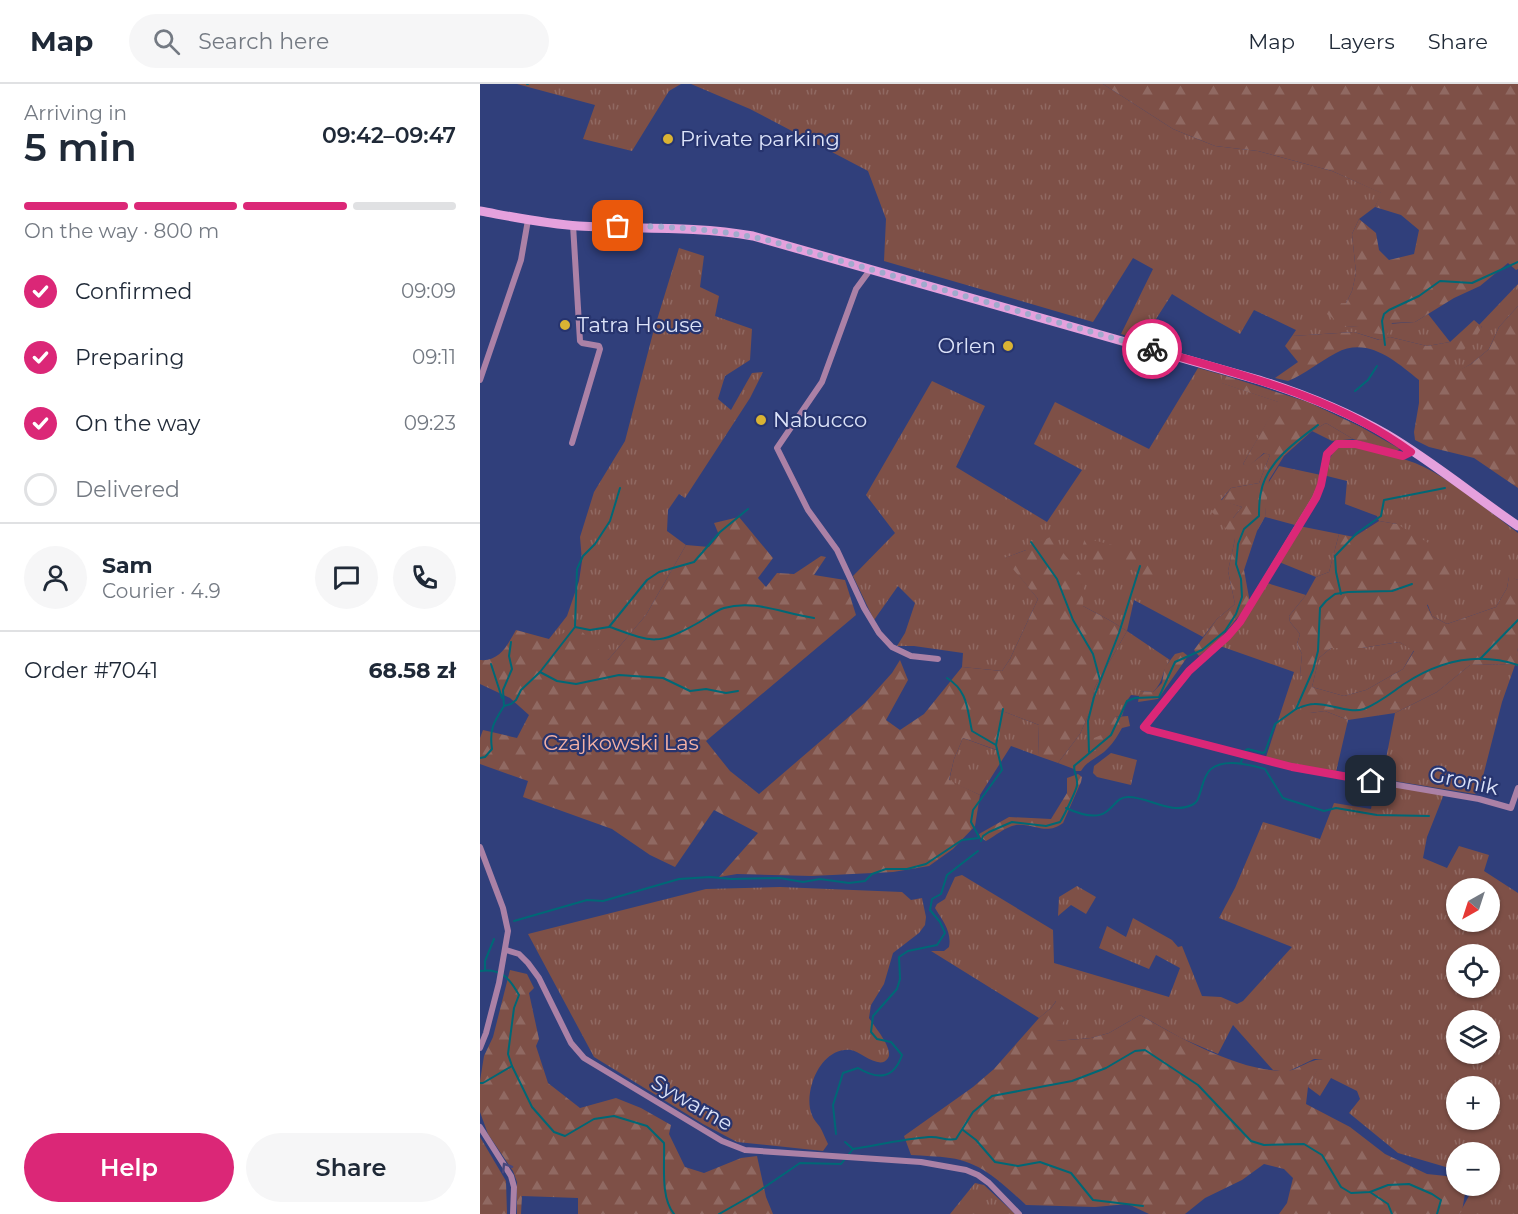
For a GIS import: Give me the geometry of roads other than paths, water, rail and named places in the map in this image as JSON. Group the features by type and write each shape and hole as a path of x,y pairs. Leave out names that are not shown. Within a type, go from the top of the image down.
{"main road":[{"path":"480,211 573,225 636,226 727,232 767,240 1289,389 1386,435 1518,526"}],"street":[{"path":"480,380 521,260 528,220"},
{"path":"572,442 600,348 582,343 580,340 573,225"},
{"path":"870,270 856,289 822,382 777,448 808,510 837,550 864,608 879,633 892,647 911,656 938,659"},
{"name":"Gronik","path":"1411,452 1403,456 1356,444 1337,444 1332,447 1327,454 1316,498 1252,604 1228,636 1189,671 1144,727 1292,767 1456,794 1511,808 1518,788"},
{"path":"480,847 503,908 508,931 499,983 480,1048"},
{"name":"Sywarne","path":"506,950 519,954 539,978 571,1043 584,1058 722,1141 745,1150 863,1160 921,1162 971,1171 989,1183 1019,1214"},
{"path":"480,1126 511,1176 514,1187 513,1214"}],"waterway":[{"path":"1385,345 1382,321 1384,314 1389,310 1419,296 1440,281 1472,283 1518,262"},
{"path":"1355,391 1368,380 1377,366"},
{"path":"981,841 983,836 989,832 1012,822 1046,826 1060,822 1076,788 1074,766 1111,735 1127,701 1135,698 1159,697 1175,662 1202,650 1225,631 1236,614 1242,597 1241,579 1236,564 1238,544 1244,529 1259,516 1264,481 1283,454 1318,425"},
{"path":"575,626 577,569 583,556 595,544 610,521 620,488"},
{"path":"1341,594 1335,556 1357,533 1381,516 1384,500 1445,488"},
{"path":"480,758 485,757 492,749 493,726 504,706 516,700 521,690 540,672 575,627 590,630 609,627 647,580 659,572 694,562 720,532 748,509"},
{"path":"1031,542 1057,579 1073,620 1093,654 1100,680"},
{"path":"1089,752 1088,721 1094,697 1119,633 1140,566"},
{"path":"1241,762 1248,749 1265,752 1275,724 1296,709 1313,670 1318,651 1320,608 1326,601 1335,594 1392,591 1412,584"},
{"path":"610,627 635,636 662,639 683,631 721,609 747,605 814,618"},
{"path":"1480,659 1518,620"},
{"path":"504,706 503,690 512,669 509,656 511,642"},
{"path":"1296,709 1314,704 1352,710 1364,709 1417,676 1444,664 1458,661 1487,659 1518,665"},
{"path":"491,664 502,698"},
{"path":"540,672 557,681 576,684 619,675 663,678 690,691 706,689 726,693 738,691"},
{"path":"947,678 963,695 972,731 996,745"},
{"path":"979,837 971,822 973,810 1002,770 996,745 1003,709"},
{"path":"1066,808 1081,814 1097,815 1106,812 1121,798 1128,797 1168,807 1184,808 1197,801 1207,773 1211,769 1230,763 1265,769 1283,798 1324,811 1336,808 1377,815 1429,816"},
{"path":"514,921 587,900 603,901 679,879 710,877 780,878 803,882 820,879 849,883 865,881 872,874 886,869 907,869 926,864 962,840 979,838"},
{"path":"836,1134 833,1105 843,1073 858,1068 872,1074 884,1075 890,1073 899,1063 902,1055 891,1042 877,1039 871,1032 873,1016 897,989 900,979 899,957 908,951 937,945 945,933 940,922 930,910 932,899 941,894 947,875 978,851"},
{"path":"485,970 485,961 494,939"},
{"path":"480,971 500,973 512,984 519,995 514,1008 508,1054 532,1107 554,1132 565,1136 594,1119 614,1116 647,1126 664,1143 665,1190 674,1214"},
{"path":"849,1154 853,1149 910,1139 933,1137 956,1139 973,1112 992,1096 1072,1081 1106,1068 1135,1051 1145,1050 1198,1085 1251,1141 1264,1145 1304,1144 1322,1155 1341,1187 1351,1193 1370,1192 1388,1185 1409,1184 1441,1200 1437,1214"},
{"path":"480,1083 512,1066"},
{"path":"963,1130 976,1140 995,1162 1018,1166 1040,1162 1071,1173 1093,1200 1143,1206"},
{"path":"845,1142 853,1149"},
{"path":"719,1214 756,1193 800,1163 841,1164 845,1159"},
{"path":"1370,1192 1388,1204 1392,1214"}],"place":[{"name":"Private parking","path":"668,139"},
{"name":"Tatra House","path":"565,325"},
{"name":"Orlen","path":"1008,346"},
{"name":"Nabucco","path":"761,420"}],"park label":[{"name":"Czajkowski Las","path":"621,743"}]}
